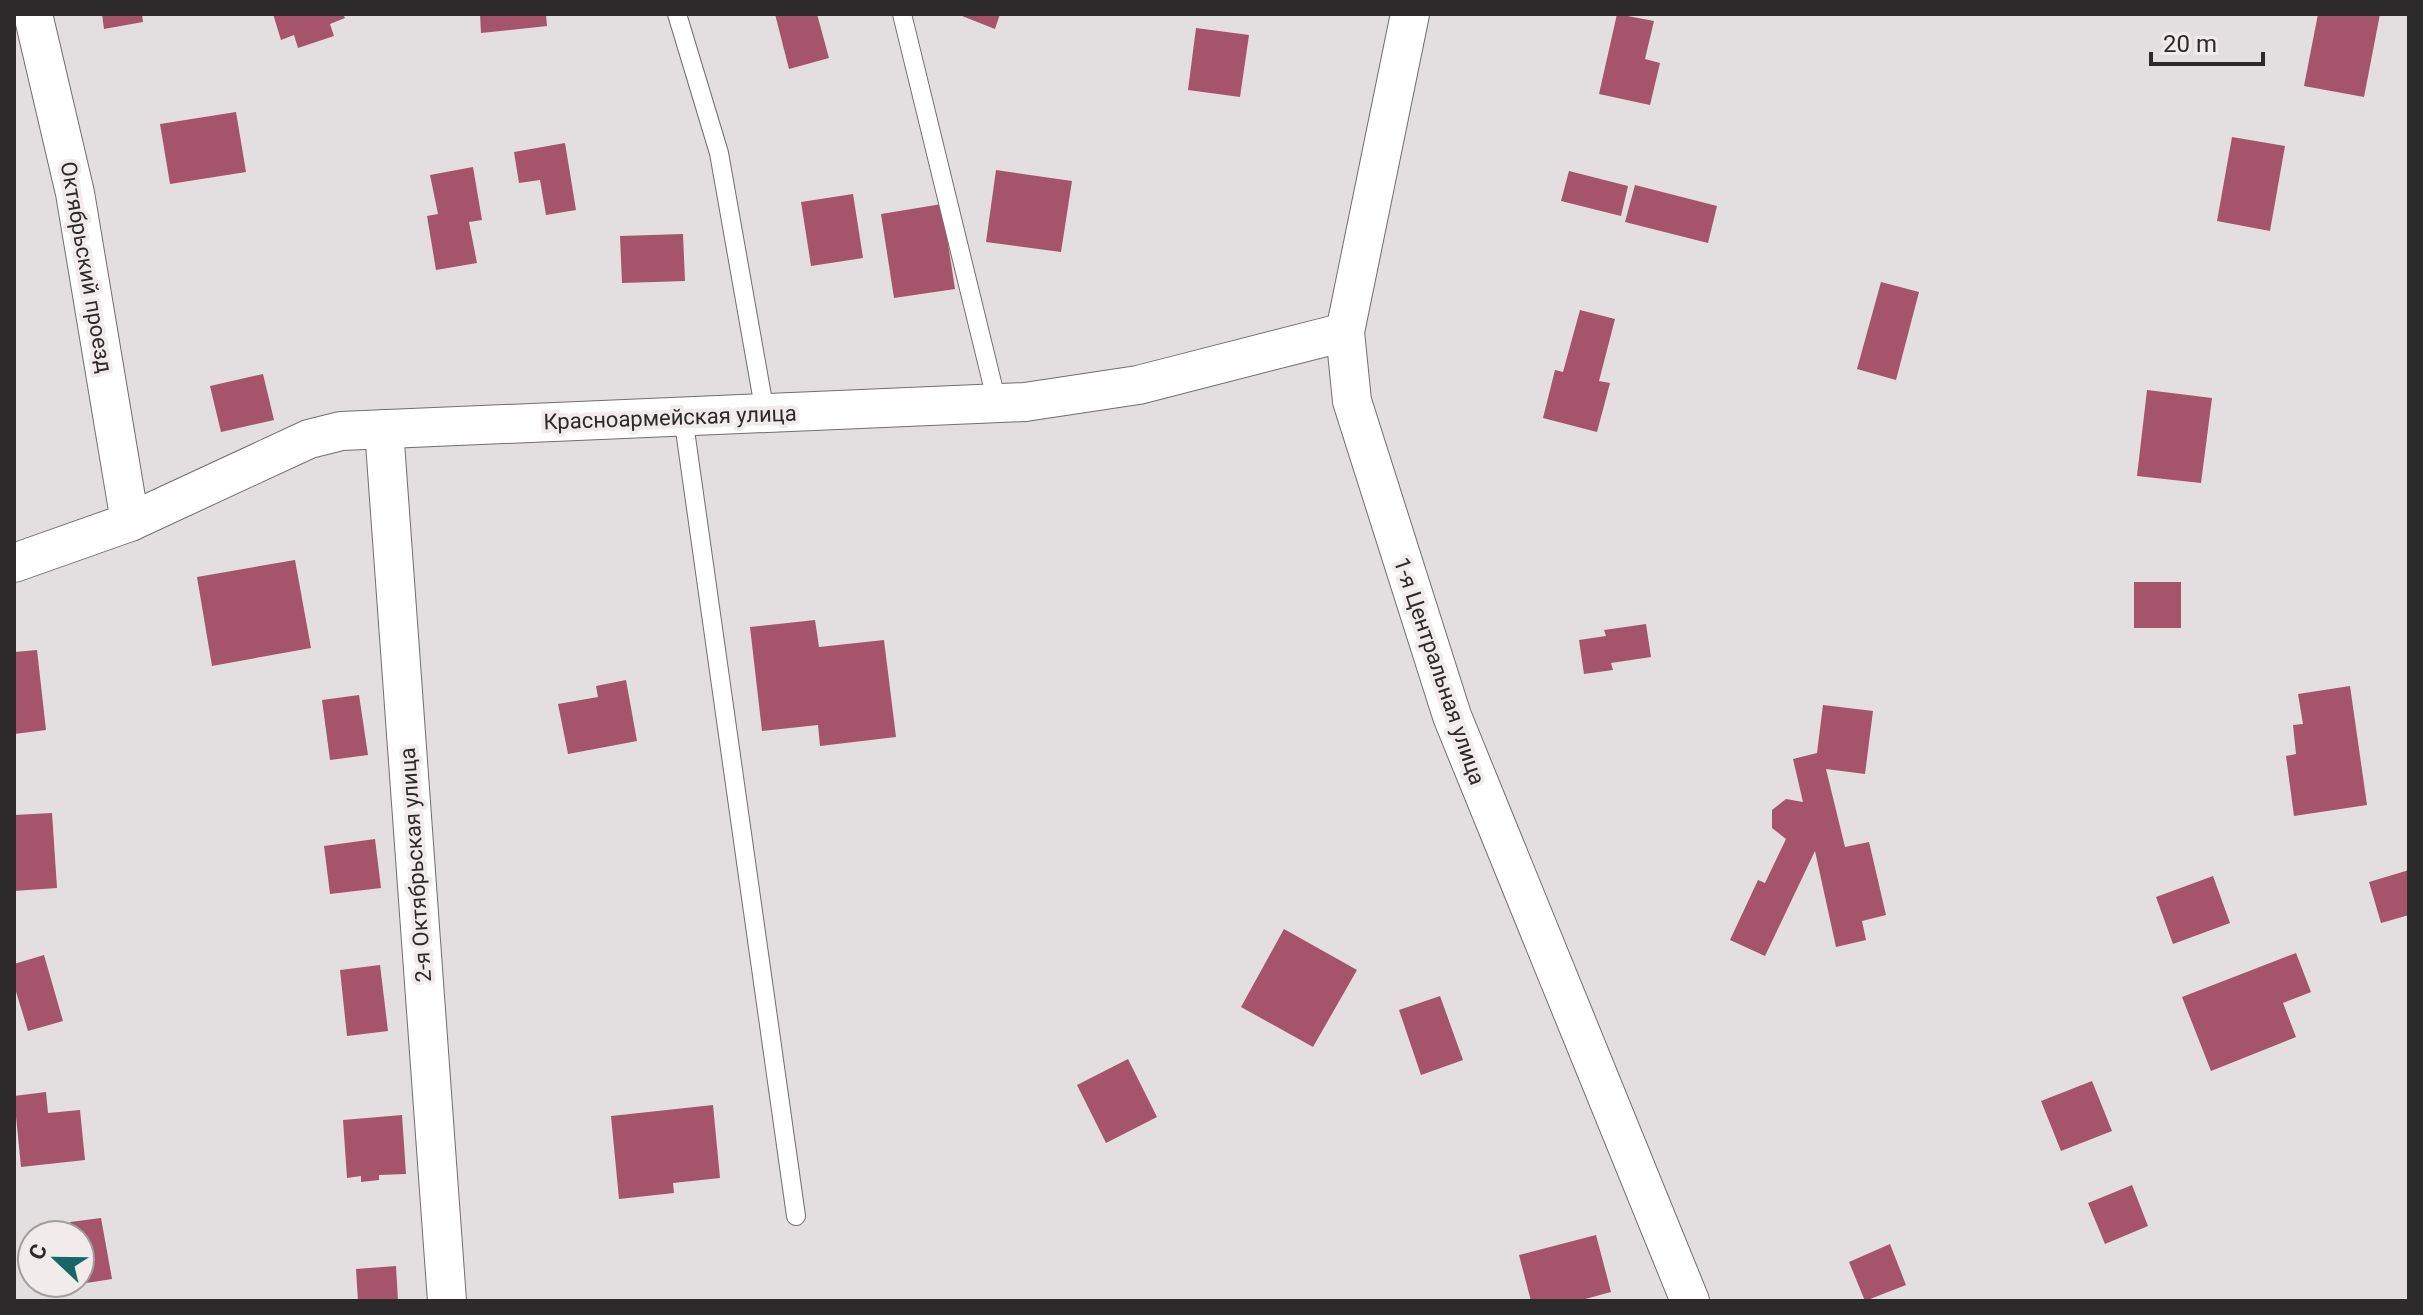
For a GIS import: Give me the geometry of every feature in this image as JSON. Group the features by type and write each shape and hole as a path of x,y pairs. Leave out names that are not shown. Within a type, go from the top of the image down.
{"street":[{"name":"Октябрьский проезд","path":"33,14 75,193 130,522"},
{"name":"1-я Центральная улица","path":"1410,14 1345,332 1352,401 1452,716 1690,1301"},
{"name":"Красноармейская улица","path":"14,563 130,522 309,439 341,431 997,403 1138,385 1345,332"},
{"name":"2-я Октябрьская улица","path":"384,429 447,1301"}],"lane":[{"path":"677,14 719,153 765,413"},
{"path":"902,14 997,403"},
{"path":"683,416 796,1216"}],"building":[{"path":"102,14 142,14 143,22 104,29"},
{"path":"273,14 343,14 345,18 330,24 334,36 298,48 294,35 281,40"},
{"path":"480,14 546,14 547,26 481,33"},
{"path":"775,14 817,14 829,58 789,69"},
{"path":"957,14 1000,14 995,29"},
{"path":"1617,14 1654,21 1645,59 1660,63 1650,105 1599,94"},
{"path":"2318,14 2380,14 2364,97 2304,86"},
{"path":"1196,28 1249,35 1240,97 1188,90"},
{"path":"236,112 246,172 170,184 160,124"},
{"path":"2232,137 2285,146 2270,231 2217,221"},
{"path":"565,143 576,210 546,215 540,180 519,183 514,152"},
{"path":"473,167 482,220 469,222 477,263 436,270 427,216 438,214 430,175"},
{"path":"996,170 1072,181 1061,252 986,242"},
{"path":"1569,171 1628,186 1621,216 1561,201"},
{"path":"1635,185 1717,206 1708,243 1625,222"},
{"path":"853,194 863,258 811,266 801,202"},
{"path":"942,204 955,289 894,298 881,214"},
{"path":"683,234 685,281 622,283 620,236"},
{"path":"1881,282 1919,292 1896,380 1857,369"},
{"path":"1580,310 1615,319 1599,381 1610,383 1597,432 1543,418 1555,370 1563,372"},
{"path":"263,374 274,420 221,432 210,386"},
{"path":"2147,390 2212,398 2201,483 2137,476"},
{"path":"295,560 311,648 212,666 197,577"},
{"path":"2134,582 2181,582 2181,628 2134,628"},
{"path":"815,620 819,647 884,640 896,737 820,746 818,725 762,731 750,627"},
{"path":"1646,624 1651,657 1611,663 1613,670 1584,674 1579,640 1606,636 1604,630"},
{"path":"37,650 46,730 14,734 14,652"},
{"path":"626,680 637,741 568,754 558,704 598,697 596,686"},
{"path":"2350,686 2367,805 2294,816 2286,756 2296,754 2293,725 2303,724 2298,694"},
{"path":"359,695 368,755 330,760 322,700"},
{"path":"1823,705 1873,711 1865,774 1826,769 1845,847 1869,842 1886,915 1862,921 1866,940 1836,947 1815,851 1765,956 1730,940 1758,880 1765,883 1786,839 1772,828 1772,810 1786,799 1803,802 1793,759 1817,753"},
{"path":"52,813 57,888 14,891 14,815"},
{"path":"375,839 381,888 330,894 324,846"},
{"path":"2409,870 2409,915 2381,923 2369,882"},
{"path":"2213,876 2230,923 2173,944 2156,897"},
{"path":"1284,929 1357,970 1313,1047 1241,1007"},
{"path":"2296,953 2311,992 2283,1003 2296,1037 2211,1071 2182,997"},
{"path":"44,955 63,1021 28,1031 14,985 14,964"},
{"path":"380,965 388,1031 347,1036 340,970"},
{"path":"1440,996 1463,1060 1421,1075 1399,1010"},
{"path":"1128,1059 1157,1117 1106,1143 1077,1085"},
{"path":"2092,1081 2112,1131 2061,1151 2041,1101"},
{"path":"46,1092 48,1113 80,1110 85,1160 21,1167 14,1096"},
{"path":"713,1105 720,1178 673,1183 674,1193 619,1199 611,1116"},
{"path":"402,1115 406,1174 379,1175 379,1180 361,1182 361,1176 347,1178 343,1120"},
{"path":"2132,1185 2148,1226 2105,1244 2088,1203"},
{"path":"101,1218 112,1279 96,1282 96,1219 93,1219"},
{"path":"1596,1235 1611,1292 1578,1301 1531,1301 1519,1255"},
{"path":"1890,1244 1906,1285 1865,1301 1849,1262"},
{"path":"396,1266 398,1301 358,1301 356,1269"}]}
